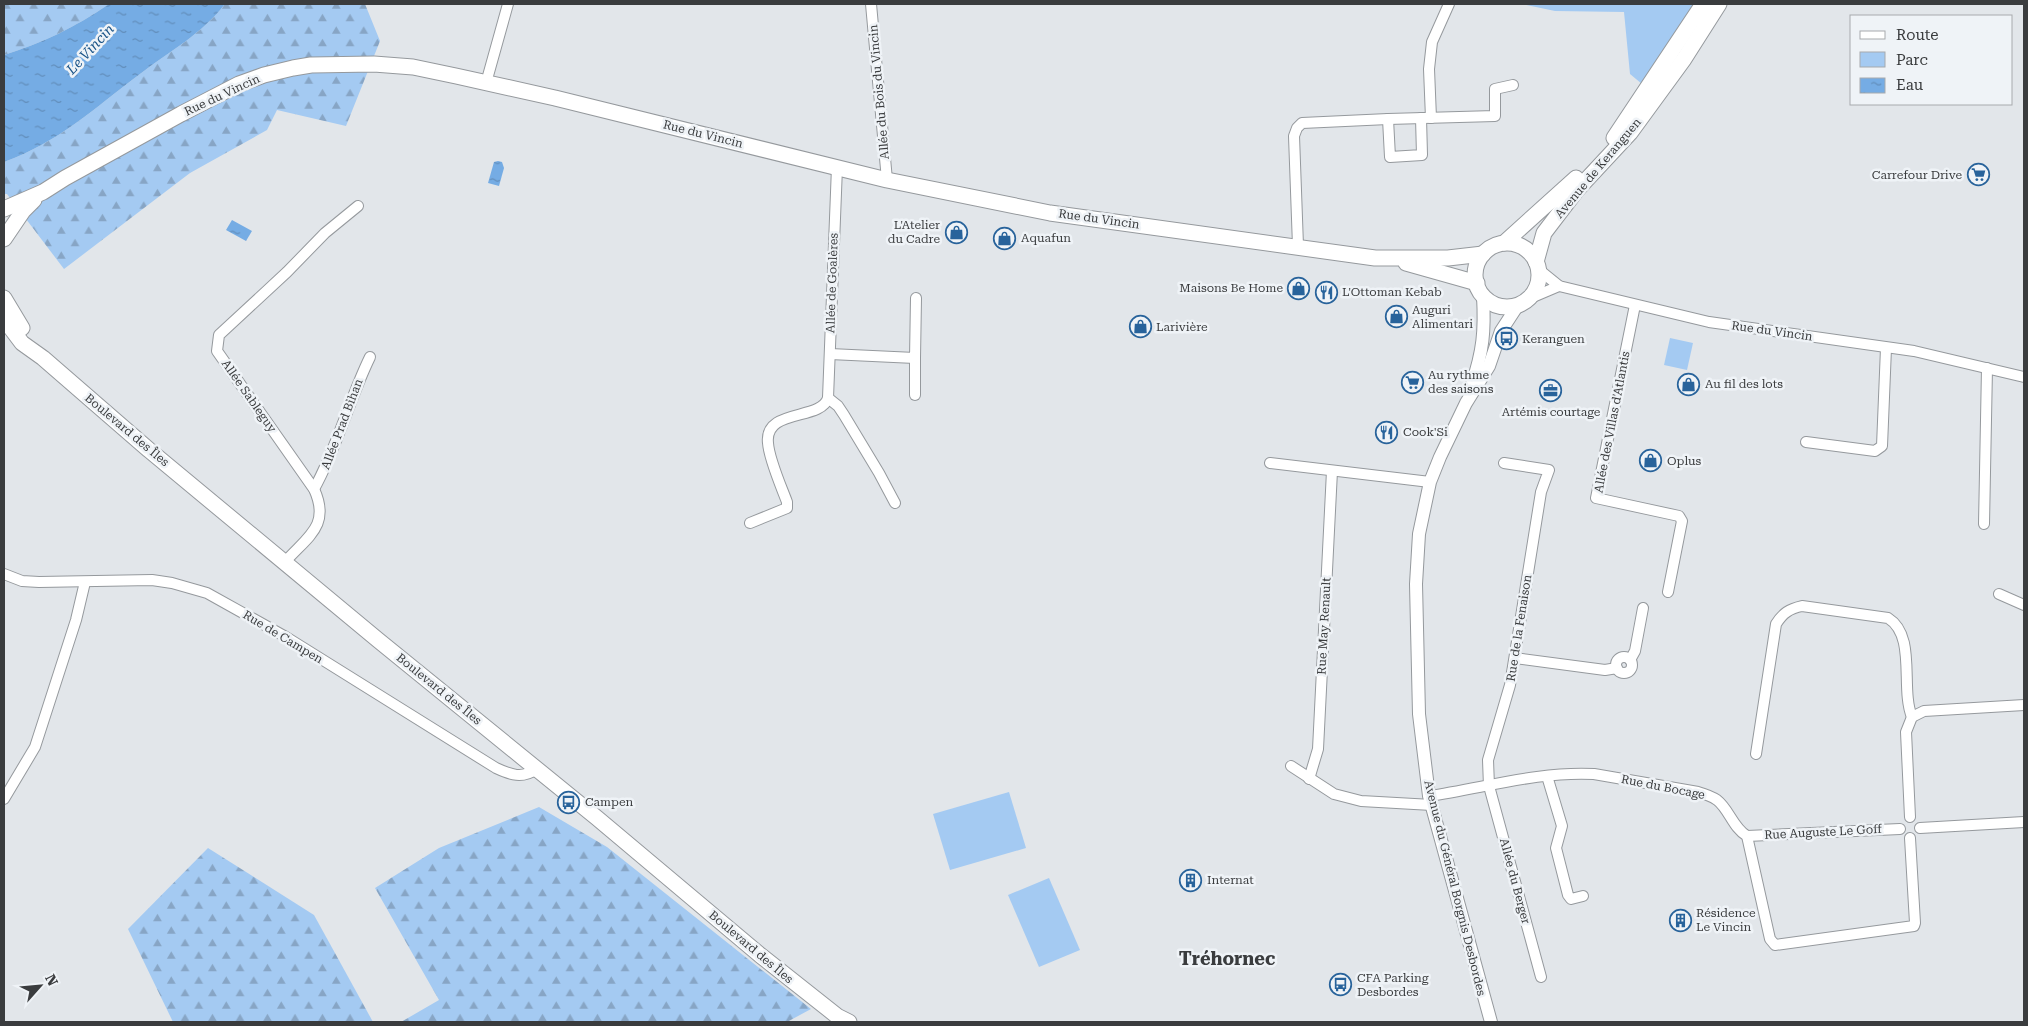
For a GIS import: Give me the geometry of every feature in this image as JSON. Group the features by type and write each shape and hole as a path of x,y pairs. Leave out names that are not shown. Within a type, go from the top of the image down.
{"main road":[{"name":"Avenue de Keranguen","path":"1504,243 1571,184 1602,152 1621,129 1703,4"},
{"name":"Avenue de Keranguen","path":"1537,265 1544,233 1576,191 1630,133 1684,59 1719,4"},
{"name":"Rue du Vincin","path":"4,209 43,192 181,114 239,84 274,73 311,66 374,64 413,67 555,98 887,180 1050,213 1375,258 1448,258 1483,254"},
{"name":"Rue du Vincin","path":"4,239 23,211 43,192"},
{"path":"1504,243 1523,247 1537,265 1538,284 1522,303 1499,306 1480,289 1476,273 1478,263 1483,254 1496,245 1504,243"},
{"name":"Rue du Vincin","path":"1390,258 1480,289"},
{"name":"Boulevard des Îles","path":"4,298 43,358"},
{"name":"Boulevard des Îles","path":"4,319 22,342 149,450 537,769 753,950 842,1020"}],"street":[{"path":"486,83 508,4"},
{"name":"Allée du Bois du Vincin","path":"871,4 887,180"},
{"path":"1388,119 1390,156 1422,155 1428,69 1432,42 1449,4"},
{"path":"1298,246 1294,136 1297,128 1302,123 1495,116 1495,89 1513,85"},
{"name":"Allée de Goalères","path":"828,398 837,167"},
{"name":"Allée Sableguy","path":"286,562 317,529 320,518 320,502 314,490 218,350 219,335 287,272 325,233 358,206"},
{"name":"Rue du Vincin","path":"1537,265 1559,286 1709,322 1914,351 2024,376"},
{"path":"1522,303 1559,286"},
{"name":"Avenue du Général Borgnis Desbordes","path":"1466,403 1480,361 1485,327 1480,289"},
{"path":"915,395 916,298"},
{"name":"Avenue du Général Borgnis Desbordes","path":"1490,1022 1430,800 1419,714 1416,584 1419,534 1430,482 1466,403 1489,366 1502,332 1522,303"},
{"name":"Allée des Villas d'Atlantis","path":"1635,305 1596,498 1679,516 1682,522 1668,592"},
{"path":"1806,442 1875,451 1882,446 1886,348"},
{"path":"830,354 915,358"},
{"name":"Allée Prad Bihan","path":"314,490 323,473 359,379 370,357"},
{"path":"1984,524 1987,368"},
{"path":"750,523 787,508 787,502 768,445 770,431 779,421 823,406 828,398 838,406 844,415 879,473 895,504"},
{"path":"1270,462 1430,482"},
{"name":"Rue de la Fenaison","path":"1489,786 1488,760 1510,684 1541,492 1553,471 1504,463"},
{"name":"Rue May Renault","path":"1310,779 1318,749 1332,471"},
{"name":"Rue de Campen","path":"4,574 22,581 152,580 172,583 207,593 286,637 496,768 516,776 531,773 537,769"},
{"path":"4,799 35,748 73,629 85,582"},
{"path":"1999,594 2024,605"},
{"path":"1756,754 1776,624 1782,615 1797,607 1802,606 1888,618 1896,623 1904,640 1908,707 1912,718"},
{"path":"1515,658 1605,670 1617,668 1616,661 1624,657 1630,660 1636,651 1643,608"},
{"path":"1910,817 1906,732 1912,718 1924,711 2024,705"},
{"name":"Rue du Bocage","path":"1291,766 1334,794 1361,801 1430,800 1489,786 1547,776 1594,774 1698,792 1716,799 1739,829 1747,836 1770,939 1776,946 1914,926 1910,838"},
{"path":"1547,776 1562,826 1556,848 1568,895 1571,899 1584,896"},
{"name":"Allée du Berger","path":"1489,786 1541,977"},
{"path":"1910,817 1919,823 1920,828 1915,836 1910,838 1905,837 1900,829 1904,819 1910,817"},
{"path":"1920,828 2024,822"},
{"name":"Rue Auguste Le Goff","path":"1747,836 1900,829"}],"green space":[{"path":"4,4 109,4 58,34 4,55"},
{"path":"225,4 365,4 380,41 346,126 277,110 267,130 190,173 64,269 7,194 4,194 4,162 43,144 76,123 185,42 207,24"},
{"path":"1522,4 1694,4 1642,84 1630,74 1624,12 1555,11"},
{"path":"1670,338 1693,343 1687,370 1664,365"},
{"path":"1009,792 1026,848 950,870 933,814"},
{"path":"539,807 607,847 811,1009 787,1022 401,1022 439,1000 375,888 439,848"},
{"path":"208,848 314,915 373,1022 173,1022 128,929"},
{"path":"1049,878 1080,950 1039,967 1008,895"}],"water":[{"name":"Le Vincin","path":"109,4 225,4 207,24 185,42 76,123 43,144 4,162 4,55 58,34"},
{"path":"494,162 502,162 504,168 499,186 488,183"},
{"path":"232,220 252,231 246,241 226,230"}],"place":[{"name":"Carrefour Drive","path":"1978,175"},
{"name":"L'Atelier du Cadre","path":"956,232"},
{"name":"Aquafun","path":"1005,238"},
{"name":"Maisons Be Home","path":"1299,288"},
{"name":"L'Ottoman Kebab","path":"1326,292"},
{"name":"Auguri Alimentari","path":"1396,317"},
{"name":"Larivière","path":"1140,327"},
{"name":"Keranguen","path":"1506,339"},
{"name":"Au rythme des saisons","path":"1412,382"},
{"name":"Au fil des lots","path":"1689,384"},
{"name":"Artémis courtage","path":"1551,391"},
{"name":"Cook'Si","path":"1387,432"},
{"name":"Oplus","path":"1651,461"},
{"name":"Campen","path":"569,802"},
{"name":"Internat","path":"1191,880"},
{"name":"Résidence Le Vincin","path":"1680,920"},
{"name":"CFA Parking Desbordes","path":"1341,985"}],"district":[{"name":"Tréhornec","path":"1227,958"}]}
